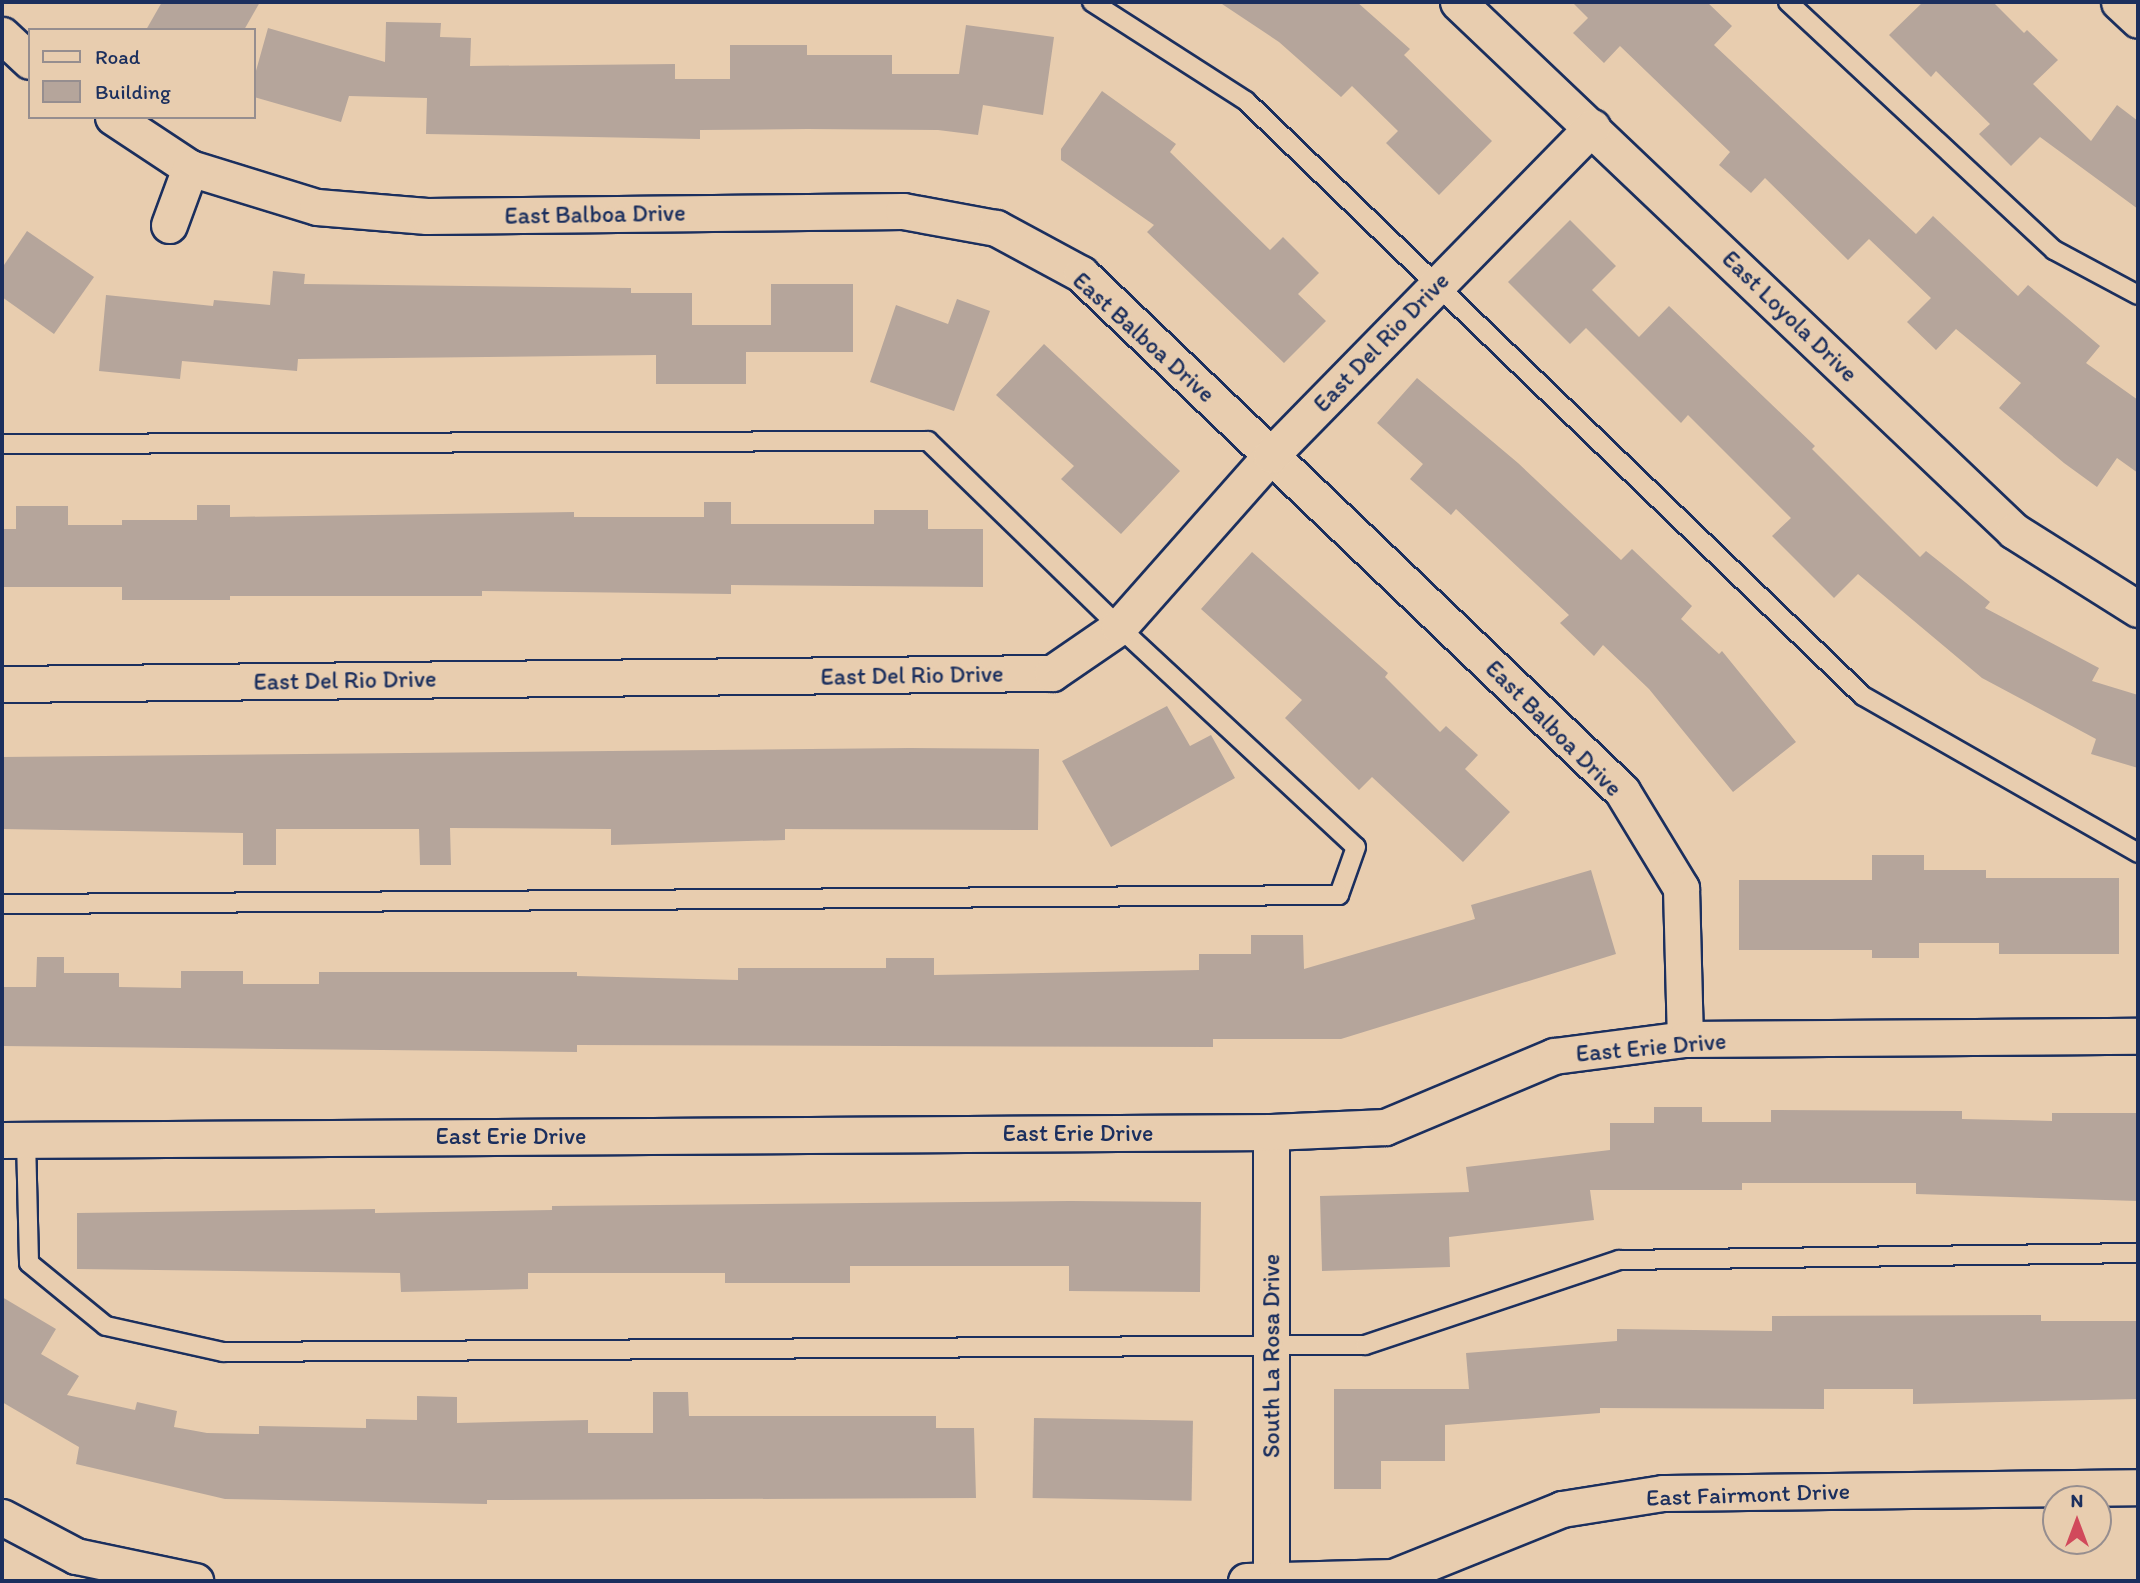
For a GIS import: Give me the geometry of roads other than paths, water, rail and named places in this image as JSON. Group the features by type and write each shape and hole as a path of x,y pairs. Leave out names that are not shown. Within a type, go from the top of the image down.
{"street":[{"name":"East Loyola Drive","path":"1458,2 2014,531 2138,609"},
{"path":"2119,2 2138,20"},
{"path":"2,35 28,59"},
{"name":"East Balboa Drive","path":"116,119 190,168 317,207 427,216 904,211 996,228 1081,274 1622,791 1681,888 1685,1039"},
{"name":"East Del Rio Drive","path":"2,684 1052,673 1119,627 1271,455 1592,127"},
{"path":"169,225 190,168"},
{"name":"East Erie Drive","path":"14,1139 1271,1132 1385,1127 1554,1056 1685,1039 2138,1036"},
{"name":"South La Rosa Drive","path":"1271,1132 1271,1581"},
{"name":"East Fairmont Drive","path":"1246,1581 1393,1577 1562,1509 1663,1493 2138,1487"},
{"path":"2,1517 76,1556 195,1581"}],"lane":[{"path":"1092,2 1246,101 1435,288 1863,696 2138,853"},
{"path":"1788,2 2054,250 2138,295"},
{"path":"2,444 928,441 1119,627 1356,847 1339,895 2,904"},
{"path":"14,1139 29,1263 106,1326 223,1352 1365,1345 1619,1260 2138,1253"}]}
